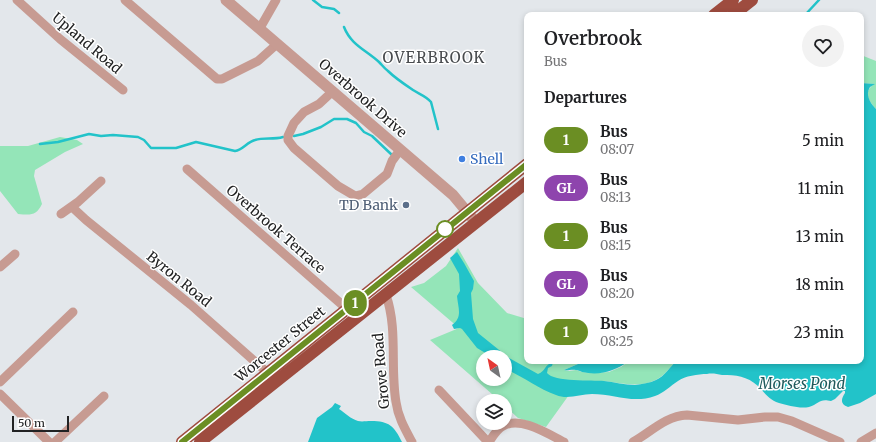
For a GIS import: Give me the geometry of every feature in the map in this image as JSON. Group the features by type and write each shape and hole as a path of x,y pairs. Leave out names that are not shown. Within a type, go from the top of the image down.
{"highway":[{"path":"718,12 733,0"},
{"path":"737,12 752,0"},
{"name":"Worcester Street","path":"182,442 524,166"},
{"name":"Worcester Street","path":"200,442 524,184"}],"street":[{"name":"Upland Road","path":"17,0 60,39 123,90"},
{"path":"125,0 217,79 224,78 255,63 265,56 277,44"},
{"name":"Overbrook Drive","path":"226,0 453,195 476,223"},
{"path":"260,28 276,0"},
{"path":"333,91 320,104 309,109 294,123 288,136 290,144 347,192 355,196 359,196 387,174 392,160 400,150"},
{"name":"Overbrook Terrace","path":"186,169 347,309"},
{"path":"61,214 72,207 101,181"},
{"name":"Byron Road","path":"72,207 191,305 268,374"},
{"path":"0,267 15,254"},
{"name":"Grove Road","path":"386,295 391,316 396,401 400,416 412,442"},
{"path":"0,382 73,312"},
{"path":"439,390 489,442 499,429 513,422 525,424 564,442"},
{"path":"0,394 49,442"},
{"path":"55,442 104,396"},
{"path":"633,442 666,420 679,416 732,420 778,417 792,421 840,442"},
{"path":"861,442 876,434"}],"green space":[{"path":"864,56 876,61 876,109 868,96 869,90 874,84 864,83"},
{"path":"60,137 77,140 83,144 65,152 35,170 34,176 42,204 38,211 33,214 18,214 0,191 0,146 28,146"},
{"path":"458,248 478,283 507,313 524,318 524,364 578,364 564,370 594,373 609,372 625,364 673,364 661,376 646,383 625,384 604,381 579,381 546,427 518,418 512,412 512,394 492,394 483,386 512,386 512,350 476,350 476,380 430,340 459,328 411,287 424,283 446,266"}],"water":[{"name":"Morses Pond","path":"864,83 875,84 870,87 868,96 870,102 876,109 876,394 860,403 848,407 842,403 845,393 845,391 843,391 831,401 824,400 809,407 797,407 772,400 758,386 745,378 711,374 696,375 684,378 661,393 647,398 631,399 600,394 565,397 550,393 512,372 512,360 538,374 548,365 552,364 548,368 547,373 557,378 565,379 604,381 635,385 649,383 665,374 673,364 864,364"},
{"name":"Morses Pond","path":"457,252 474,281 471,293 473,319 478,333 499,350 480,350 462,329 454,329 452,325 458,319 459,315 457,296 460,291 459,274 450,258"},
{"path":"578,364 624,364 613,370 601,373 564,370"},
{"path":"335,403 341,406 339,409 355,420 387,423 393,428 402,442 308,442 317,418"}],"waterway":[{"path":"313,0 322,7 334,9 339,13"},
{"path":"808,12 819,0"},
{"path":"344,27 359,47 379,62 397,79 431,102 438,129"},
{"path":"294,136 321,127 334,119 347,119 356,123 364,132 372,136 392,155"},
{"path":"40,144 58,142 89,134 101,136 113,135 138,137 144,140 151,148 176,148 196,142 235,151 255,140 283,137"}],"bus line":[{"name":"1","path":"182,442 524,166"}],"place":[{"name":"Shell","path":"462,159"},
{"name":"TD Bank","path":"406,205"}],"district":[{"name":"OVERBROOK","path":"434,58"}]}
